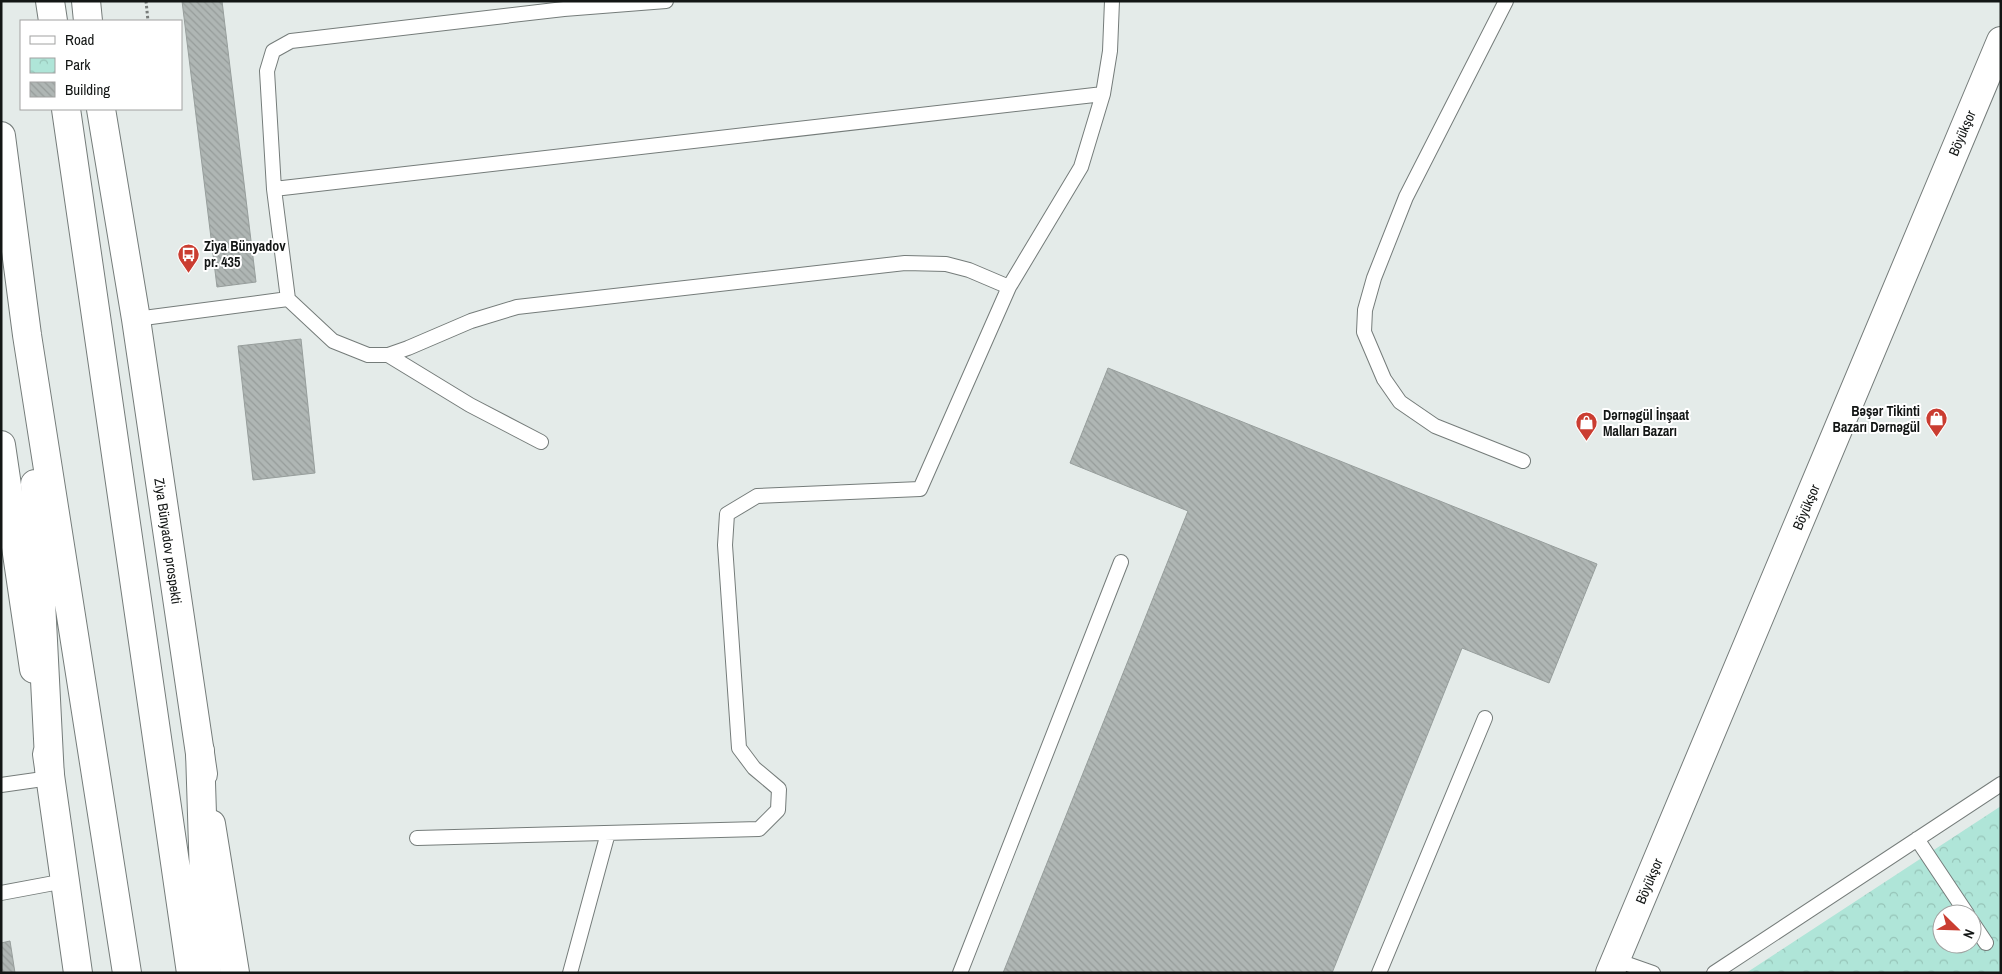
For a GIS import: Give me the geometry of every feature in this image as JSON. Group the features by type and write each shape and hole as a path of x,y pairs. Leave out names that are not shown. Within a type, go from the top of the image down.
{"main road":[{"path":"50,1 53,20"},
{"path":"86,1 88,20"},
{"path":"92,1 94,20"},
{"name":"Böyükşor","path":"1613,966 2001,41"},
{"path":"66,110 191,973"},
{"name":"Ziya Bünyadov prospekti","path":"101,110 136,319 235,973"},
{"path":"1,136 27,335 127,973"},
{"path":"27,335 50,778"},
{"path":"1,445 78,973"},
{"path":"200,751 206,973"},
{"path":"65,881 98,973"}],"lane":[{"path":"666,1 564,10 291,41 273,51 267,72 274,189 288,299 333,342 368,355 388,354 408,348 472,320 517,307 905,263 946,264 969,270 1009,287"},
{"path":"416,838 759,829 778,810 779,789 754,768 739,748 725,545 727,514 757,496 920,489 1009,287 1080,167 1104,94 1110,51 1112,1"},
{"path":"1506,1 1406,196 1374,278 1365,310 1364,332 1384,379 1400,402 1435,426 1523,461"},
{"path":"274,189 1104,94"},
{"path":"136,319 288,299"},
{"path":"388,354 470,405 541,442"},
{"path":"960,973 1121,562"},
{"path":"1379,973 1485,718"},
{"path":"1,785 50,778"},
{"path":"1714,973 2001,784"},
{"path":"570,973 608,833"},
{"path":"1917,839 1960,904"},
{"path":"1,893 65,881"},
{"path":"1982,937 1986,943"},
{"path":"1613,966 1653,973"}],"path":[{"path":"146,1 148,20"}],"green space":[{"path":"2001,806 2001,973 1746,973"}],"building":[{"path":"182,1 222,1 256,282 217,287"},
{"path":"301,339 315,473 253,480 238,346"},
{"path":"1108,368 1597,564 1549,683 1462,648 1332,973 1003,973 1188,511 1070,463"},
{"path":"10,941 15,973 1,973 1,943"}],"place":[{"name":"Ziya Bünyadov pr. 435","path":"188,273"},
{"name":"Bəşər Tikinti Bazarı Dərnəgül","path":"1936,438"},
{"name":"Dərnəgül İnşaat Malları Bazarı","path":"1587,442"}]}
